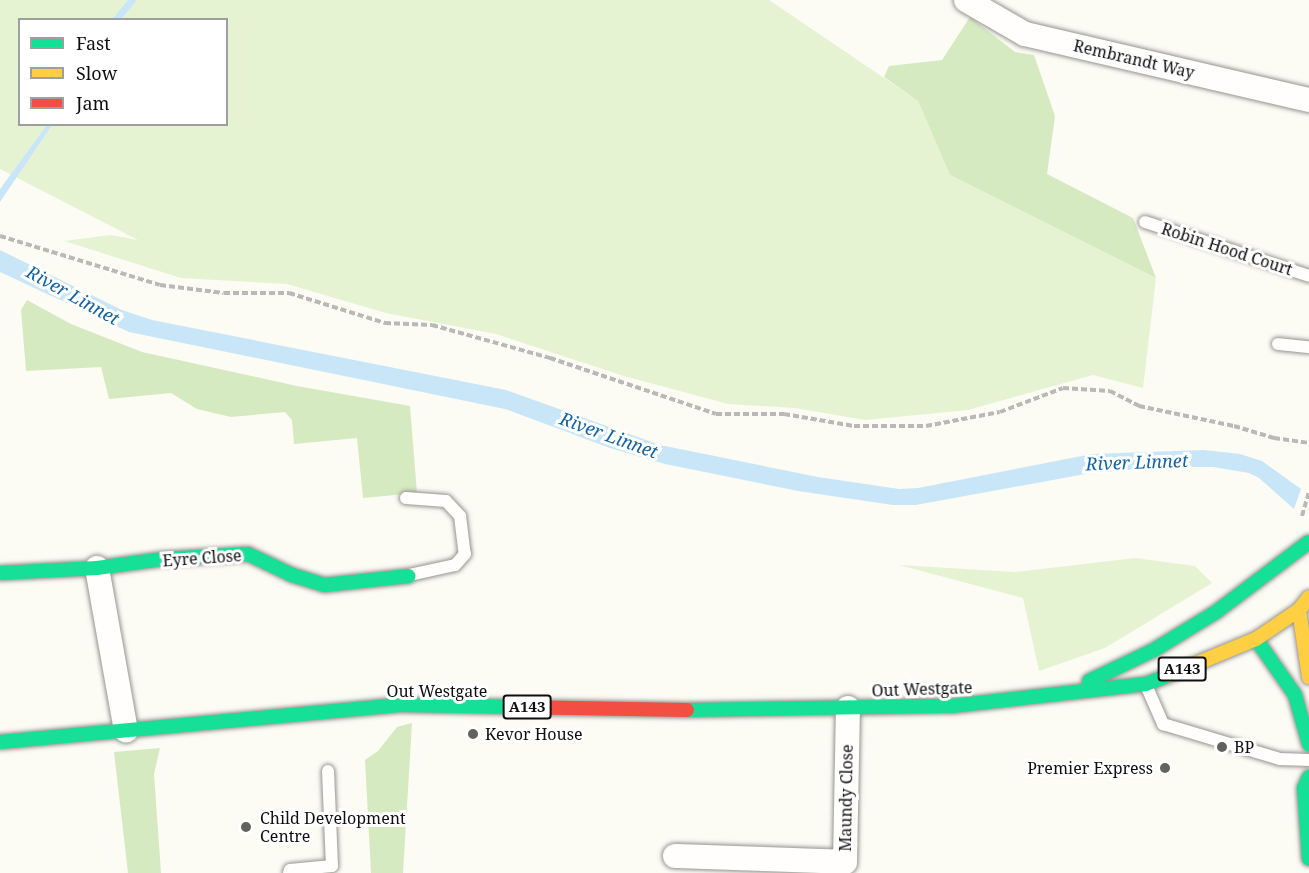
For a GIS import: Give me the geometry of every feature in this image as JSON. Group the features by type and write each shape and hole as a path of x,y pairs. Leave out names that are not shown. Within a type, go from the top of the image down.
{"main road":[{"name":"A143","path":"1271,571 1309,542"},
{"name":"Eyre Close","path":"0,573 97,568 163,559 248,554 292,575 325,585 409,576"},
{"path":"1265,593 1271,571"},
{"name":"Out Westgate","path":"1054,695 1154,650 1271,571"},
{"name":"A143","path":"1299,610 1309,597"},
{"path":"1229,601 1251,603"},
{"path":"1281,607 1299,610 1309,677"},
{"name":"Out Westgate","path":"0,742 402,705 690,710 952,706 1146,684 1256,639 1299,610"},
{"path":"1259,622 1256,639 1295,694 1309,744"},
{"path":"1309,777 1304,789 1309,859"}],"street":[{"name":"Rembrandt Way","path":"966,0 1025,34 1309,100"},
{"path":"97,568 126,730"},
{"name":"Maundy Close","path":"675,856 845,862 848,708"}],"lane":[{"name":"Robin Hood Court","path":"1146,222 1309,276"},
{"path":"1278,344 1309,347"},
{"path":"406,498 446,501 460,516 465,554 455,566 409,576"},
{"path":"1146,684 1163,724 1280,759 1309,760"},
{"path":"289,873 290,870 332,866 328,771"}],"path":[{"path":"0,236 160,285 224,293 290,293 385,323 432,325 550,358 716,414 784,414 854,426 926,426 1000,412 1063,388 1110,392 1139,406 1234,426 1274,438 1309,443"},
{"path":"1299,521 1309,491"}],"green space":[{"path":"0,0 769,0 918,101 950,175 1156,278 1143,388 1093,375 968,410 865,420 795,408 728,404 624,376 496,334 386,313 287,284 181,278 64,241 111,235 138,240 0,169"},
{"path":"970,17 1015,52 1034,55 1055,116 1047,174 1133,218 1156,278 950,175 918,101 884,77 889,66 942,60"},
{"path":"27,300 71,324 142,352 297,386 410,406 417,493 363,498 357,438 294,444 292,420 285,412 231,417 197,409 171,393 109,399 101,367 26,371 21,310"},
{"path":"1135,558 1195,566 1212,583 1105,648 1039,671 1023,598 899,565 1015,572"},
{"path":"412,723 403,873 371,873 365,760 378,751 397,727"},
{"path":"160,748 154,774 161,873 128,873 114,752"}],"water":[{"path":"46,126 51,126 0,202 0,189"},
{"name":"River Linnet","path":"0,250 122,310 152,320 506,390 660,445 818,477 899,489 918,488 1092,454 1204,450 1240,454 1262,461 1301,489 1294,509 1259,478 1249,473 1213,467 1163,467 1091,473 916,505 893,505 798,491 665,464 610,448 505,409 129,332 0,272"}],"waterway":[{"path":"117,18 132,0"}],"traffic: fast":[{"path":"1089,681 1154,650 1216,612 1309,542"},
{"path":"0,573 97,568 163,559 248,554 292,575 325,585 409,576"},
{"path":"1256,639 1295,695 1309,744"},
{"path":"687,710 952,706 1146,684 1169,675"},
{"path":"0,742 402,705 515,707"},
{"path":"1309,777 1304,788 1309,859"}],"traffic: slow":[{"path":"1169,675 1256,639 1299,610 1309,597"},
{"path":"1299,610 1309,677"}],"traffic: jam":[{"path":"515,707 687,710"}],"place":[{"name":"Kevor House","path":"473,734"},
{"name":"BP","path":"1222,747"},
{"name":"Premier Express","path":"1165,768"},
{"name":"Child Development Centre","path":"246,827"}]}
